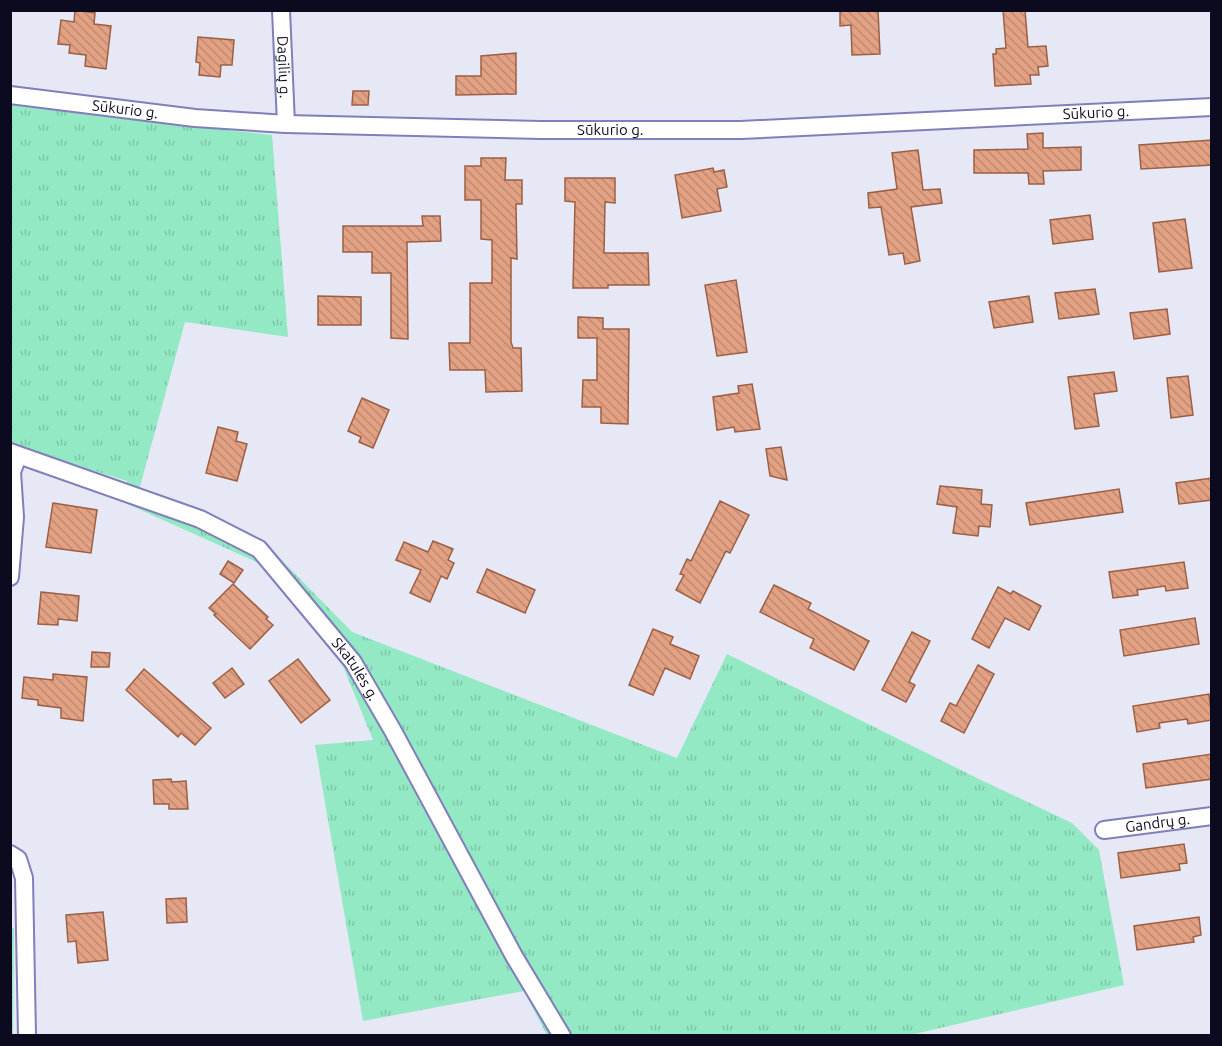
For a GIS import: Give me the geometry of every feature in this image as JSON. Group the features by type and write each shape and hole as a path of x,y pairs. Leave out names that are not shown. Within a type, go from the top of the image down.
{"street":[{"name":"Dagilių g.","path":"281,10 286,124"},
{"name":"Sūkurio g.","path":"10,95 195,118 286,124 541,130 741,130 1212,107"},
{"path":"10,577 15,517 12,472 14,454"},
{"name":"Skatulės g.","path":"14,454 200,519 259,549 353,662 393,731 514,956 562,1035"},
{"name":"Gandrų g.","path":"1104,830 1212,816"},
{"path":"10,854 18,859 24,878 27,1035"}],"green space":[{"path":"11,105 272,135 288,337 185,322 139,490 262,540 352,632 677,758 727,654 1072,823 1099,850 1124,985 906,1036 547,1035 524,991 363,1021 315,745 373,740 343,666 263,565 123,502 127,481 11,445"},
{"path":"11,928 14,928 13,1036 10,1035"}],"building":[{"path":"75,10 95,13 94,24 111,26 106,69 85,66 86,55 69,53 70,45 58,44 61,20 74,22"},
{"path":"840,10 878,10 880,54 852,55 851,25 840,26"},
{"path":"1003,10 1025,10 1028,47 1046,46 1048,66 1038,67 1039,75 1030,75 1031,84 995,86 993,54 996,54 996,49 1006,48"},
{"path":"198,37 234,40 232,65 221,65 220,77 199,75 200,63 196,62"},
{"path":"516,53 516,94 456,95 456,76 481,76 481,56"},
{"path":"353,91 369,91 368,105 352,105"},
{"path":"1043,133 1043,148 1081,147 1081,170 1043,171 1044,184 1029,184 1028,173 974,173 974,150 1028,149 1027,134"},
{"path":"1212,140 1212,165 1141,169 1139,145"},
{"path":"918,150 923,190 940,189 942,203 911,207 920,261 905,264 903,253 889,255 881,207 869,208 868,193 897,189 892,153"},
{"path":"481,158 506,158 505,180 522,180 522,204 516,204 517,259 511,258 511,342 513,348 521,348 522,391 486,392 485,370 450,370 449,343 470,343 470,283 492,283 492,240 481,239 481,200 465,200 465,166 481,166"},
{"path":"713,168 714,172 724,170 727,187 717,189 721,211 682,218 675,175"},
{"path":"565,178 615,178 615,203 605,202 604,253 648,253 649,285 573,288 575,202 565,201"},
{"path":"1090,215 1093,239 1053,244 1050,220"},
{"path":"422,216 440,216 441,241 407,242 408,339 391,338 391,273 372,273 372,252 343,252 343,226 423,226"},
{"path":"1185,219 1192,268 1159,272 1153,223"},
{"path":"736,280 747,352 717,356 705,285"},
{"path":"1095,289 1099,314 1059,319 1055,293"},
{"path":"318,296 361,297 361,325 318,325"},
{"path":"1029,296 1033,322 994,328 989,302"},
{"path":"1167,309 1170,334 1134,339 1130,313"},
{"path":"578,317 603,318 603,329 629,329 628,424 601,423 601,407 582,407 583,380 597,380 597,338 578,338"},
{"path":"1114,372 1117,391 1094,394 1099,426 1075,429 1068,377"},
{"path":"1188,376 1193,415 1171,418 1167,378"},
{"path":"752,384 760,429 735,432 734,427 717,430 713,397 739,393 738,386"},
{"path":"362,398 389,410 373,448 359,442 361,437 348,431"},
{"path":"218,427 238,432 236,441 247,444 237,481 206,473"},
{"path":"781,447 787,480 770,476 766,449"},
{"path":"1212,478 1212,500 1179,504 1176,483"},
{"path":"940,486 982,490 981,504 992,505 990,527 979,526 978,536 953,533 957,507 937,504"},
{"path":"1119,489 1123,512 1030,525 1026,503"},
{"path":"720,501 749,515 730,553 726,551 700,603 676,590 684,575 680,574 687,559 691,561"},
{"path":"53,503 97,510 91,553 46,547"},
{"path":"433,541 453,549 448,560 454,563 447,579 441,576 430,602 410,593 421,570 396,560 404,542 428,552"},
{"path":"228,561 243,570 234,583 220,574"},
{"path":"1184,562 1188,588 1166,591 1165,586 1137,590 1138,595 1113,598 1109,572"},
{"path":"487,569 535,590 525,613 477,592"},
{"path":"233,584 268,617 266,619 273,625 250,649 209,608"},
{"path":"774,585 811,603 808,609 869,641 854,670 810,648 814,639 760,612"},
{"path":"998,587 1011,594 1013,591 1041,606 1029,630 1005,618 989,648 972,639"},
{"path":"41,592 79,596 77,621 58,619 58,625 38,624"},
{"path":"1195,618 1199,644 1124,656 1120,630"},
{"path":"653,629 673,637 670,644 699,656 690,679 665,668 653,695 629,685"},
{"path":"912,632 930,641 909,682 915,685 906,702 882,690"},
{"path":"92,652 110,653 109,667 91,667"},
{"path":"298,659 330,700 301,723 269,681"},
{"path":"978,665 994,674 964,733 941,721 950,703 956,706"},
{"path":"232,668 244,684 225,698 213,683"},
{"path":"144,669 211,728 195,745 181,733 178,737 126,690"},
{"path":"53,674 87,677 83,721 61,718 61,708 38,705 38,700 22,698 24,677 53,680"},
{"path":"1209,694 1212,720 1188,724 1187,719 1159,723 1160,728 1137,732 1133,706"},
{"path":"1212,754 1212,779 1146,788 1143,764"},
{"path":"171,779 172,782 186,781 188,809 169,809 169,804 154,804 153,780"},
{"path":"1184,844 1187,863 1179,864 1180,870 1121,878 1118,853"},
{"path":"186,898 187,922 167,923 166,899"},
{"path":"103,912 108,960 78,963 76,941 68,942 66,915"},
{"path":"1199,917 1201,935 1193,937 1194,942 1137,950 1134,926"}]}
